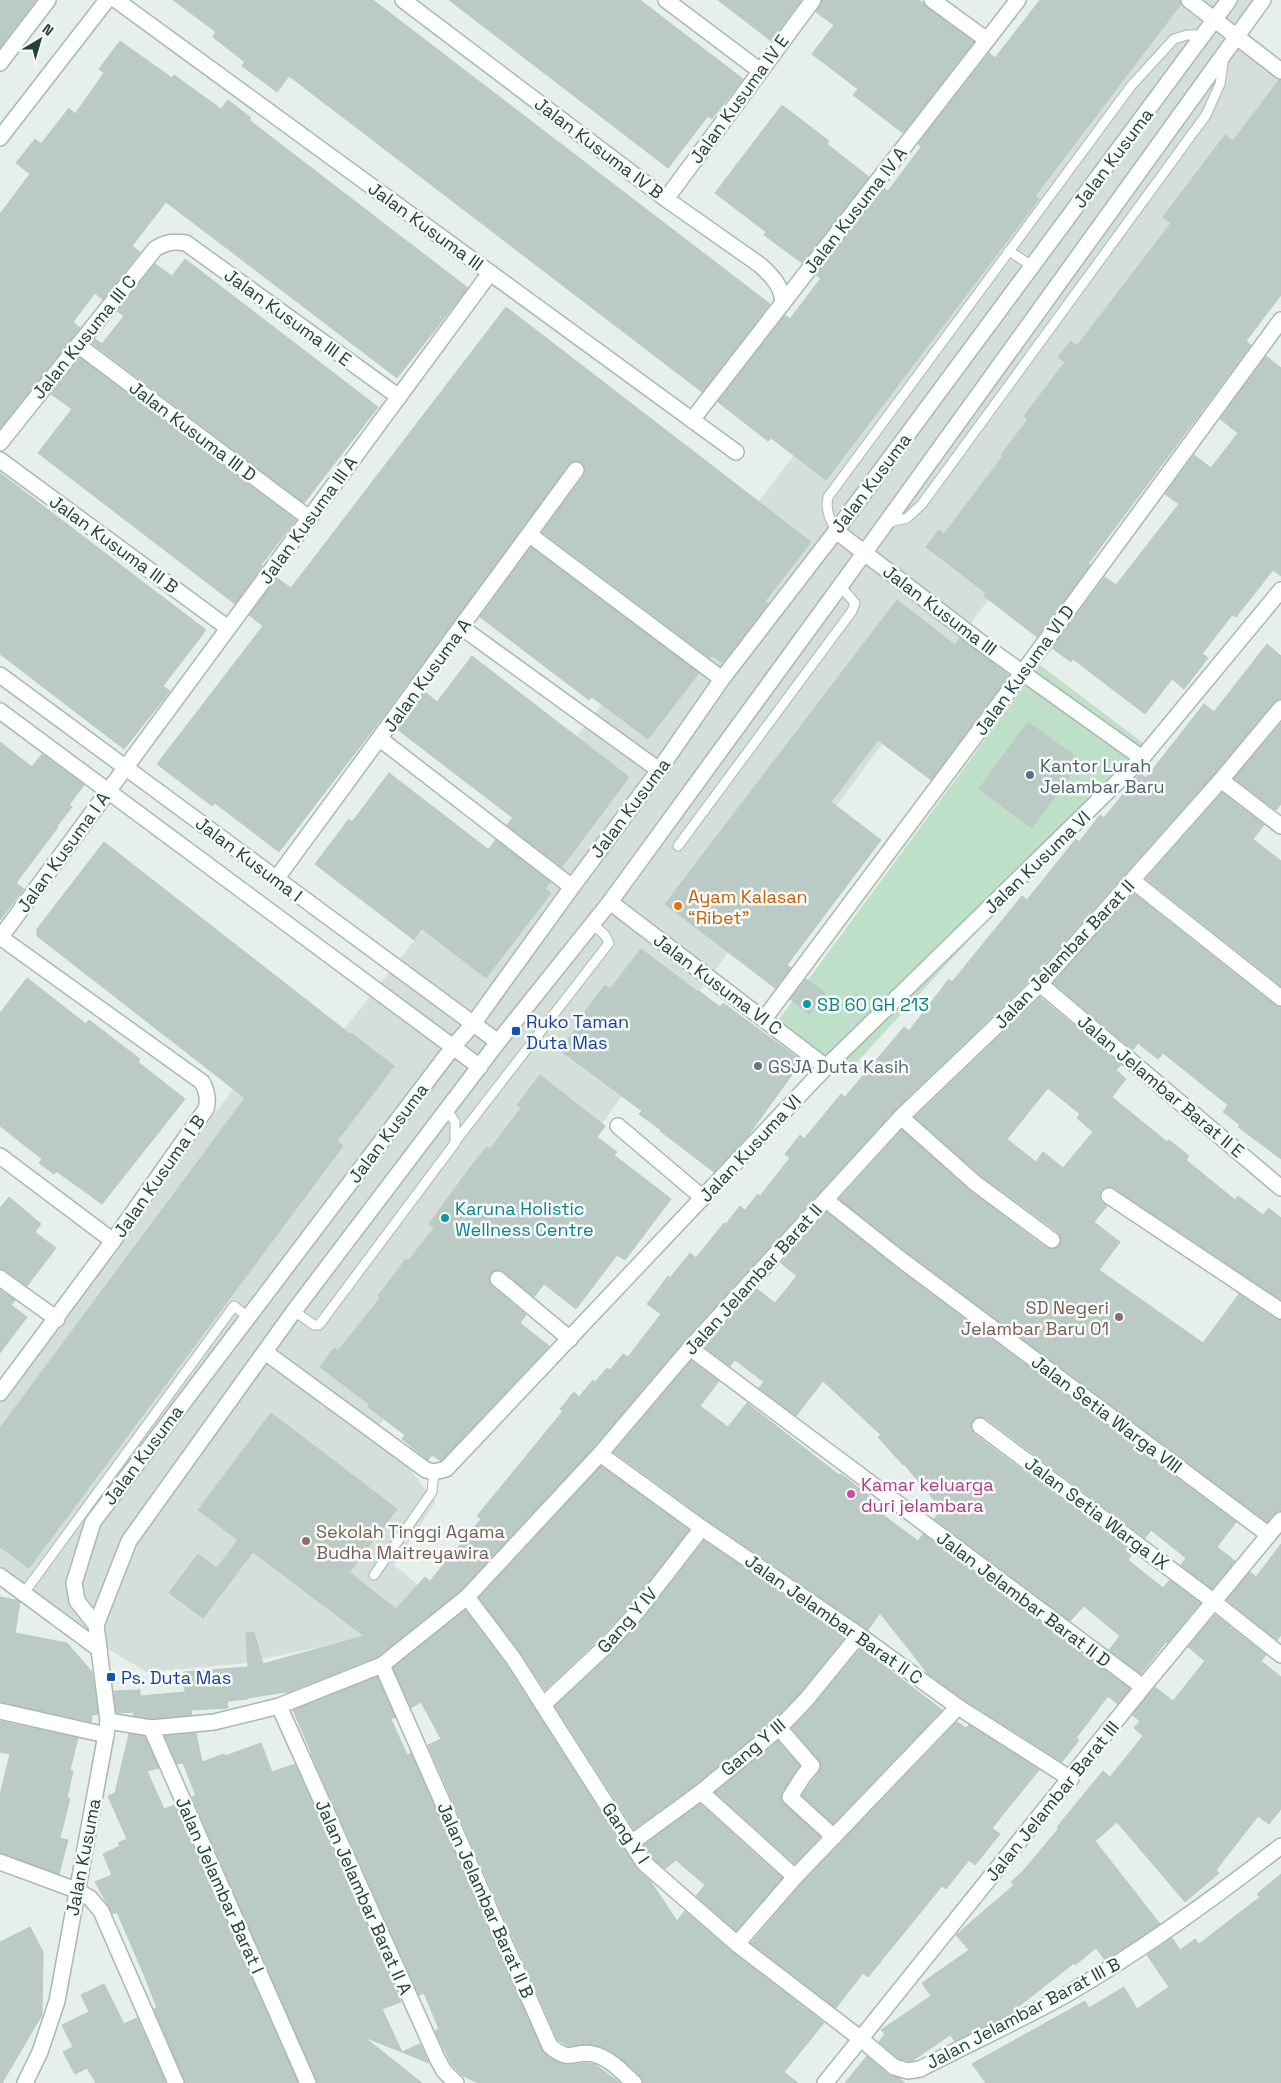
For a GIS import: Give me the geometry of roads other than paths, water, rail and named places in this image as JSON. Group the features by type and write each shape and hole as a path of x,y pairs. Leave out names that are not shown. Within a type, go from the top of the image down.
{"street":[{"path":"1,59 48,0"},
{"path":"0,138 106,0"},
{"name":"Jalan Kusuma III","path":"116,0 736,452"},
{"name":"Jalan Kusuma IV B","path":"403,0 666,199 760,265 772,276 782,295 783,303"},
{"path":"666,0 759,70"},
{"name":"Jalan Kusuma IV E","path":"666,199 812,0"},
{"path":"932,0 987,40"},
{"name":"Jalan Kusuma IV A","path":"692,420 1018,0"},
{"path":"1189,0 1281,71"},
{"name":"Jalan Kusuma","path":"96,1624 77,1600 74,1583 92,1522 472,1024 659,770 722,679 836,531 1229,0"},
{"name":"Jalan Kusuma","path":"25,2083 40,2052 57,2001 107,1728 96,1624 129,1541 294,1311 498,1042 610,902 1263,0"},
{"name":"Jalan Kusuma III C","path":"0,443 154,249 165,242 175,241"},
{"name":"Jalan Kusuma III E","path":"175,241 186,243 398,397"},
{"name":"Jalan Kusuma III A","path":"125,766 490,273"},
{"name":"Jalan Kusuma VI D","path":"764,1019 1023,672 1281,320"},
{"name":"Jalan Kusuma III D","path":"78,345 309,518"},
{"name":"Jalan Kusuma III B","path":"0,460 228,628"},
{"name":"Jalan Kusuma A","path":"276,879 576,470"},
{"name":"Jalan Kusuma III","path":"836,531 992,651 1142,758"},
{"path":"530,535 722,679"},
{"name":"Jalan Kusuma VI","path":"430,1471 446,1469 454,1463 826,1067 1142,758 1281,590"},
{"path":"461,627 659,770"},
{"name":"Jalan Kusuma I","path":"0,675 498,1042"},
{"name":"Jalan Jelambar Barat II","path":"151,1728 214,1722 279,1706 382,1665 467,1597 600,1454 690,1348 901,1117 1040,984 1133,881 1281,708"},
{"name":"Jalan Kusuma I","path":"0,711 480,1066"},
{"path":"380,739 572,887"},
{"name":"Jalan Kusuma I A","path":"0,938 125,766"},
{"path":"1221,780 1281,826"},
{"path":"1133,881 1281,998"},
{"name":"Jalan Kusuma VI C","path":"610,902 826,1067"},
{"name":"Jalan Kusuma I B","path":"0,938 202,1082 208,1101 206,1109 113,1241 0,1393"},
{"name":"Jalan Jelambar Barat II E","path":"1040,984 1281,1188"},
{"path":"901,1117 975,1183 1052,1240"},
{"path":"618,1126 703,1198"},
{"path":"0,1156 113,1241"},
{"path":"1109,1196 1281,1311"},
{"name":"Jalan Setia Warga VIII","path":"826,1200 899,1258 1269,1535"},
{"path":"0,1278 57,1318"},
{"path":"498,1279 570,1339"},
{"name":"Jalan Jelambar Barat II D","path":"690,1348 1143,1687"},
{"path":"265,1352 430,1471"},
{"name":"Jalan Setia Warga IX","path":"980,1426 1213,1601 1281,1655"},
{"name":"Jalan Jelambar Barat II C","path":"600,1454 702,1528 860,1635 958,1707 1071,1779"},
{"name":"Jalan Jelambar Barat III","path":"825,2083 1143,1687 1281,1520"},
{"name":"Gang Y IV","path":"543,1705 606,1646 636,1613 702,1528"},
{"path":"0,1576 99,1649"},
{"name":"Gang Y I","path":"467,1597 513,1658 644,1863 737,1944 861,2039"},
{"name":"Gang Y III","path":"631,1843 701,1792 779,1728 806,1700 860,1635"},
{"name":"Jalan Jelambar Barat II B","path":"382,1665 550,2046 563,2055 570,2056 584,2053 603,2057 634,2083"},
{"name":"Jalan Jelambar Barat II A","path":"279,1706 437,2058 444,2071 456,2083"},
{"path":"737,1944 795,1877 958,1707"},
{"path":"0,1711 107,1728 151,1728"},
{"name":"Jalan Jelambar Barat I","path":"151,1728 308,2083"},
{"path":"779,1728 812,1766 790,1796 834,1837"},
{"path":"701,1792 795,1877"},
{"name":"Jalan Jelambar Barat III B","path":"861,2039 894,2067 908,2071 920,2069 1068,1993 1156,1939 1233,1884 1281,1846"},
{"path":"0,1862 76,1890 90,1898 100,1911 176,2083"}],"lane":[{"path":"836,531 829,517 826,505 828,496 1009,250 1131,86 1174,39 1187,35 1203,35"},
{"path":"885,524 907,518 922,504 1206,116 1220,84 1225,52"},
{"path":"1009,250 1032,266"},
{"path":"1054,290 1070,303"},
{"path":"678,846 852,610 855,603 840,586"},
{"path":"294,1311 314,1325 319,1325 455,1143 609,943 605,935 592,924"},
{"path":"447,1110 456,1122 455,1143"},
{"path":"24,1593 234,1306 248,1317"},
{"path":"374,1575 432,1492 430,1471"}],"place":[{"name":"Kantor Lurah Jelambar Baru","path":"1030,775"},
{"name":"Ayam Kalasan “Ribet”","path":"678,906"},
{"name":"SB 60 GH 213","path":"807,1004"},
{"name":"Ruko Taman Duta Mas","path":"516,1031"},
{"name":"GSJA Duta Kasih","path":"758,1066"},
{"name":"Karuna Holistic Wellness Centre","path":"445,1218"},
{"name":"SD Negeri Jelambar Baru 01","path":"1119,1317"},
{"name":"Kamar keluarga duri jelambara","path":"851,1494"},
{"name":"Sekolah Tinggi Agama Budha Maitreyawira","path":"306,1541"},
{"name":"Ps. Duta Mas","path":"111,1677"}]}
